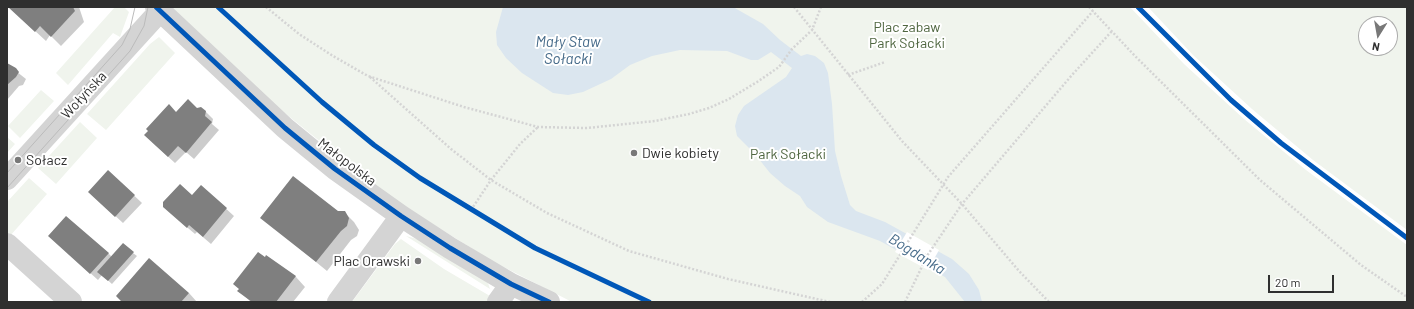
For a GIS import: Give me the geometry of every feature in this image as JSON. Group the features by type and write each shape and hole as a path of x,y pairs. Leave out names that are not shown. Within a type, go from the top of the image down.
{"street":[{"name":"Wołyńska","path":"7,179 158,9"},
{"name":"Małopolska","path":"158,9 285,128 335,169 400,216 511,284 549,302"},
{"path":"338,302 400,216"},
{"path":"7,244 71,302"},
{"path":"498,302 511,284"}],"path":[{"path":"266,7 333,56 368,76 451,149 491,180 547,213 630,251 728,279 830,302"},
{"path":"794,7 847,75 902,141 944,184 1019,271 1050,302"},
{"path":"368,76 464,107 538,127 586,128 655,121 709,108 729,99 770,74 792,49 812,30 821,7"},
{"path":"1089,7 1260,180 1361,265 1407,297"},
{"path":"862,302 882,284 908,246 916,228 944,184 1093,11"},
{"path":"905,302 927,256 962,204 1072,75 1112,31"},
{"path":"847,75 885,62"},
{"path":"471,210 491,180 520,144 538,127"},
{"path":"908,246 927,256"}],"green space":[{"path":"115,7 124,7 129,12 120,37 113,33 68,85 56,73"},
{"name":"Park Sołacki","path":"169,7 1130,7 1184,64 1244,119 1306,170 1407,245 1407,302 572,302 492,261 407,208 368,180 281,110"},
{"path":"1148,7 1407,7 1407,230 1313,160 1252,109 1193,55"},
{"path":"159,37 175,53 106,130 87,114 150,44"},
{"path":"41,90 54,101 20,138 8,126"},
{"path":"80,122 97,138 56,184 38,168"},
{"path":"7,137 15,144 7,153"},
{"path":"29,178 47,194 10,236 7,233 7,202"},
{"path":"406,236 417,239 483,279 488,283 490,289"},
{"name":"Plac Orawski","path":"401,239 444,269 490,296 488,302 352,302 395,244"}],"water":[{"path":"503,7 733,7 763,24 780,40 801,56 807,54 815,56 824,63 828,73 832,104 835,151 850,205 856,211 885,222 952,259 969,274 979,290 982,302 965,302 945,277 880,241 828,222 807,207 800,196 770,173 755,154 737,136 735,126 738,115 744,106 786,77 792,68 771,52 758,60 751,60 727,51 680,50 652,56 630,65 611,79 583,92 568,95 553,93 522,73 506,58 497,45 496,32"}],"pier":[{"path":"907,232 939,250 928,270 895,252"}],"building":[{"path":"8,7 73,7 75,11 51,37 40,26 35,32"},
{"path":"7,63 16,68 19,72 7,85"},
{"path":"188,99 197,108 201,107 206,111 205,116 212,122 186,153 178,146 168,157 144,135 148,131 146,129 169,104 176,112"},
{"path":"108,170 135,195 115,217 88,192"},
{"path":"293,176 338,211 345,211 349,218 347,226 341,231 316,262 260,218"},
{"path":"180,184 192,195 201,185 227,208 203,237 189,225 187,228 163,207 163,202"},
{"path":"66,216 109,253 90,274 48,236"},
{"path":"123,243 134,252 108,281 97,272"},
{"path":"258,252 265,257 266,255 296,276 276,302 252,302 237,291 239,289 233,284"},
{"path":"149,258 189,293 181,302 122,302 116,296"}],"tram line":[{"path":"7,173 122,45 130,29 135,7"},
{"path":"7,188 130,51 144,26 148,7"}],"cycle path":[{"path":"156,7 285,128 335,169 401,216 450,248 511,284 549,302"},
{"path":"218,7 322,102 374,145 420,178 535,248 649,302"},
{"path":"1138,7 1231,100 1281,143 1407,238"}],"place":[{"name":"Dwie kobiety","path":"634,153"},
{"name":"Sołacz","path":"18,160"},
{"name":"Plac Orawski","path":"418,261"}],"park label":[{"name":"Plac zabaw Park Sołacki","path":"907,36"}],"water label":[{"name":"Mały Staw Sołacki","path":"568,50"},
{"name":"Bogdanka","path":"917,254"}]}
